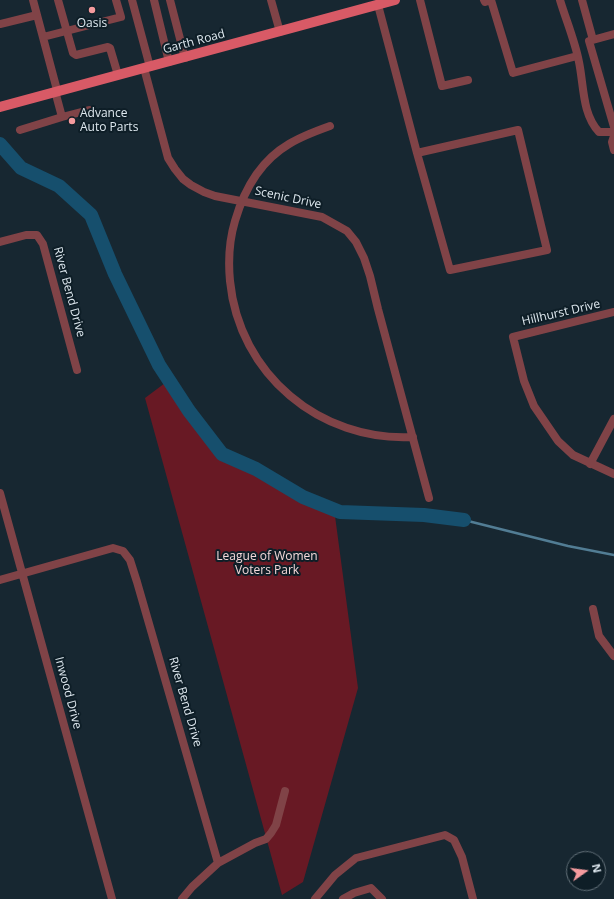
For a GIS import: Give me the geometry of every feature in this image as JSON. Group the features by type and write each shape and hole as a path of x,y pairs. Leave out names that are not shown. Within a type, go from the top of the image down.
{"main road":[{"name":"Garth Road","path":"0,107 395,0"}],"street":[{"path":"33,0 62,117"},
{"path":"58,0 72,53 76,55 108,47 110,48 118,75"},
{"path":"43,37 121,17 116,0"},
{"name":"Scenic Drive","path":"132,0 168,158 183,178 191,185 215,196 322,217 347,231 356,242 364,258 370,276 429,498"},
{"path":"154,0 169,62"},
{"path":"170,0 185,58"},
{"path":"271,0 280,32"},
{"path":"420,0 442,86 468,80"},
{"path":"484,0 485,2 491,0 513,73 577,56"},
{"path":"560,0 577,56 584,96 592,125 599,132 614,132"},
{"path":"582,0 593,40"},
{"path":"378,5 417,153 450,270 548,250 518,130 417,153"},
{"path":"0,24 37,15"},
{"path":"614,34 589,40 614,126"},
{"path":"20,130 89,110"},
{"path":"330,126 300,137 275,154 255,175 242,201 238,210 230,241 229,269 232,294 240,326 255,356 263,368 287,393 310,411 364,434 397,438 413,437"},
{"path":"614,136 612,142 614,150"},
{"name":"River Bend Drive","path":"0,242 26,234 37,235 43,244 77,370"},
{"name":"Hillhurst Drive","path":"590,464 573,455 558,441 534,406 524,381 513,337 614,312"},
{"path":"614,419 590,464 614,474"},
{"name":"Inwood Drive","path":"0,493 112,899"},
{"name":"River Bend Drive","path":"22,574 113,548 123,551 130,560 218,863"},
{"path":"0,580 22,574"},
{"path":"593,608 599,636 614,656"},
{"path":"182,899 192,886 218,863 255,843 266,839 272,833 276,825 285,791"},
{"path":"314,899 335,875 356,858 445,834 454,840 460,851 473,899"},
{"path":"343,899 355,896 371,888 382,899"}],"green space":[{"name":"League of Women Voters Park","path":"165,383 213,452 335,516 358,688 303,882 282,895 145,398"}],"waterway":[{"path":"0,144 21,168 59,186 91,215 115,274 159,365 189,411 222,454 256,469 303,497 340,512 424,515 464,520"},
{"path":"464,520 568,546 614,555"}],"place":[{"name":"Oasis","path":"92,10"},
{"name":"Advance Auto Parts","path":"72,121"}]}
